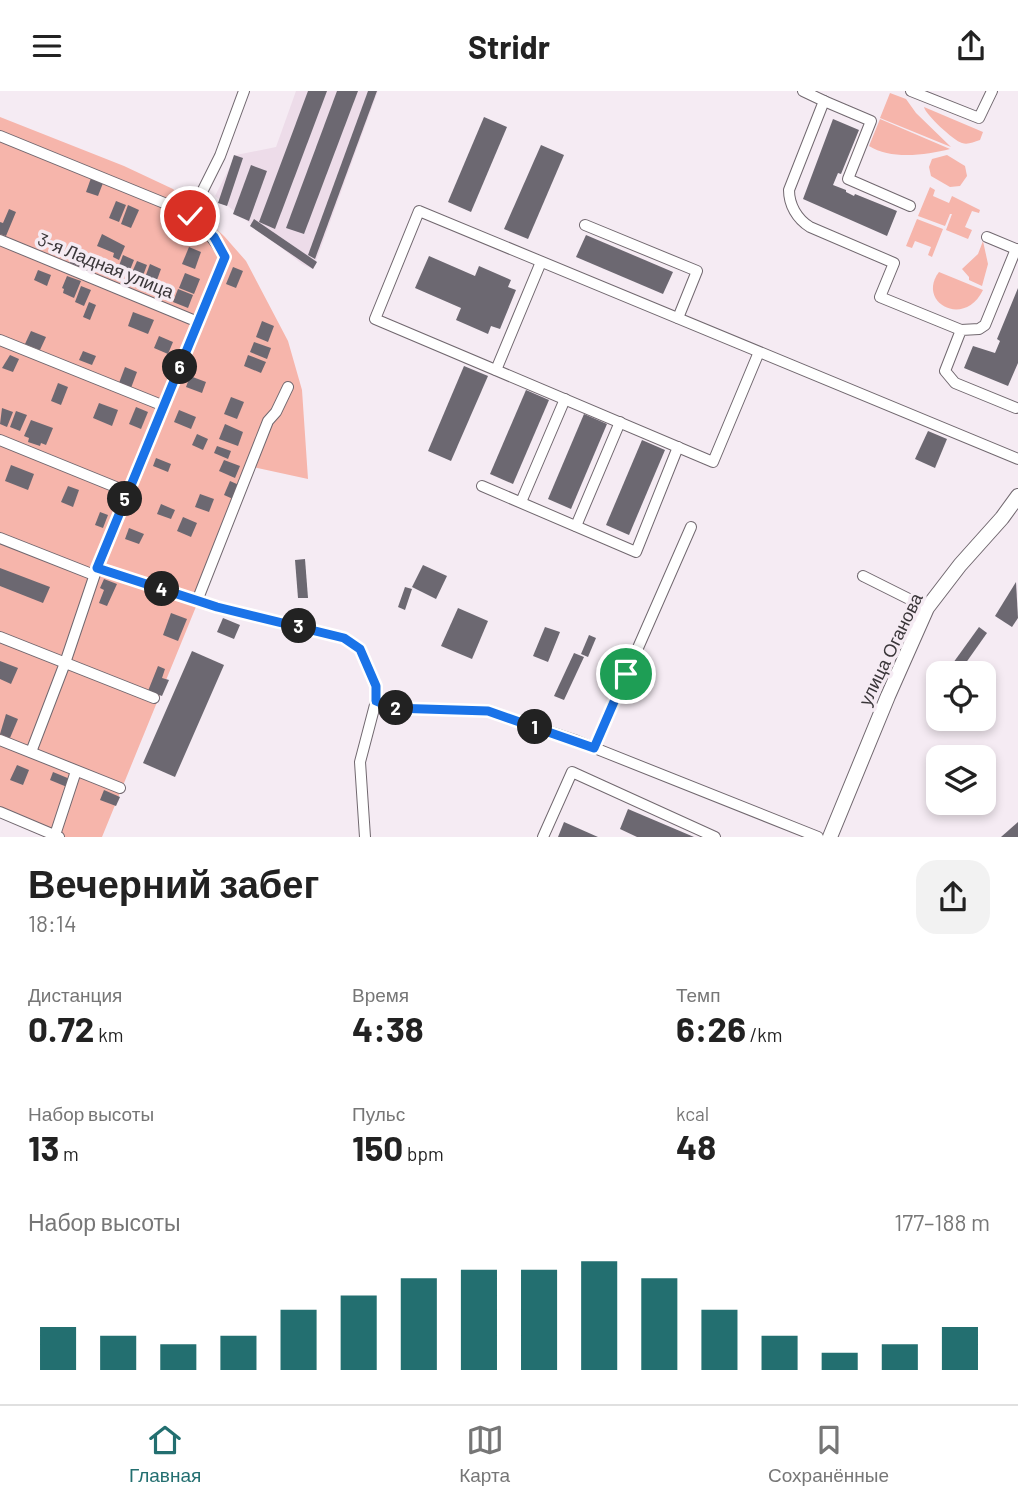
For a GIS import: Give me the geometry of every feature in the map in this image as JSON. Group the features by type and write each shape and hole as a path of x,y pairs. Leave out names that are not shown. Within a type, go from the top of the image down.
{"main road":[{"name":"улица Оганова","path":"830,837 887,696 928,608 1018,496"}],"lane":[{"path":"190,216 220,156 244,91"},
{"path":"803,91 870,121 848,179 910,206"},
{"path":"911,91 976,118 981,116 992,91"},
{"path":"824,101 791,182 791,205 799,218 810,227 894,263 880,297 961,330 979,329 985,325 1017,250 987,237"},
{"path":"0,136 190,216 214,237 225,257 96,571 31,753"},
{"path":"759,352 713,462 375,319 419,211 1018,459"},
{"path":"585,225 697,271 678,318"},
{"name":"3-я Ладная улица","path":"0,240 198,322"},
{"path":"496,370 541,261"},
{"path":"961,330 945,368 948,377 955,383 1016,409"},
{"path":"0,339 164,406"},
{"path":"197,601 268,421 276,412 288,387"},
{"path":"521,502 565,399"},
{"path":"576,526 620,422"},
{"path":"0,440 128,492"},
{"path":"481,486 636,552 678,447"},
{"path":"594,748 691,527"},
{"path":"0,538 96,571 197,601 344,638 360,649 376,686 376,701 360,762 365,837"},
{"path":"863,576 928,608"},
{"path":"0,637 154,698"},
{"path":"376,701 392,708 488,711 594,748 818,837"},
{"path":"0,740 120,789"},
{"path":"0,812 57,836 76,771"},
{"path":"543,837 572,772 715,837"}],"shaded area":[{"path":"296,91 378,91 313,269 302,264 215,196 236,155 276,147"},
{"path":"890,93 906,99 916,113 951,147 880,118"},
{"path":"924,107 983,132 980,140 966,144 958,141 934,121"},
{"path":"0,117 124,166 173,189 224,236 246,261 288,341 302,390 308,479 253,467 102,837 49,837 0,816"},
{"path":"880,119 950,149 909,155 878,150 869,146"},
{"path":"947,155 965,166 967,176 960,186 950,187 931,176 929,167 932,159"},
{"path":"930,187 935,190 933,196 949,203 952,196 980,210 979,213 972,211 965,227 972,230 968,239 946,230 952,214 945,226 918,216"},
{"path":"917,219 943,229 932,257 928,255 931,247 915,241 912,248 906,246"},
{"path":"983,241 988,264 982,286 969,280 962,269 978,254"},
{"path":"939,272 983,290 975,302 965,308 945,307 934,293 934,283"}],"building":[{"path":"308,91 327,91 275,229 259,222"},
{"path":"337,91 358,91 304,234 286,228"},
{"path":"368,91 377,91 315,259 308,255"},
{"path":"484,117 507,127 471,212 448,202"},
{"path":"833,119 859,130 841,174 838,173 833,185 854,196 855,194 897,211 887,236 803,199"},
{"path":"541,145 564,155 528,239 504,229"},
{"path":"234,155 243,158 227,206 218,203"},
{"path":"251,165 267,171 249,221 233,214"},
{"path":"91,178 103,183 98,196 86,192"},
{"path":"116,201 126,205 119,222 109,218"},
{"path":"128,205 139,210 131,228 121,224"},
{"path":"9,209 16,212 6,236 0,234 0,222 3,223"},
{"path":"254,219 317,262 313,269 250,226"},
{"path":"102,234 125,246 119,260 113,257 114,253 97,246"},
{"path":"586,235 673,272 663,294 576,257"},
{"path":"189,247 201,252 195,269 182,264"},
{"path":"75,251 90,258 86,269 70,263"},
{"path":"123,255 134,260 128,275 117,271"},
{"path":"429,256 475,276 479,266 511,280 508,287 516,290 500,329 491,326 488,334 456,320 461,308 415,288"},
{"path":"137,261 147,265 141,281 130,277"},
{"path":"150,264 161,269 154,288 143,283"},
{"path":"233,267 243,271 236,288 226,284"},
{"path":"38,270 51,275 47,286 34,280"},
{"path":"185,273 200,279 194,294 179,288"},
{"path":"67,276 81,281 74,298 63,293 62,288"},
{"path":"81,286 91,290 84,306 75,302"},
{"path":"1018,288 1018,363 1008,386 964,368 973,346 995,353 1000,341 997,339"},
{"path":"178,289 193,295 188,308 173,302"},
{"path":"89,302 96,305 90,320 83,317"},
{"path":"133,312 154,320 148,334 128,326"},
{"path":"262,321 274,326 268,342 256,337"},
{"path":"31,331 46,337 40,350 25,344"},
{"path":"159,336 173,342 168,354 154,348"},
{"path":"254,342 271,348 267,359 250,352"},
{"path":"83,351 96,356 92,365 79,360"},
{"path":"10,355 19,359 13,372 2,368"},
{"path":"248,355 266,362 261,373 244,366"},
{"path":"464,366 488,376 451,461 428,451"},
{"path":"125,367 137,372 131,388 119,383"},
{"path":"190,376 206,382 202,393 186,387"},
{"path":"58,383 68,387 61,405 51,401"},
{"path":"526,390 549,400 513,484 490,474"},
{"path":"231,397 244,402 237,419 224,414"},
{"path":"99,403 118,410 112,426 93,418"},
{"path":"136,407 148,412 141,429 129,424"},
{"path":"2,408 13,412 7,427 0,424"},
{"path":"179,410 196,417 191,429 174,422"},
{"path":"16,411 27,415 20,431 10,427"},
{"path":"584,414 607,424 571,509 548,499"},
{"path":"31,420 53,428 46,445 28,442 29,438 24,436"},
{"path":"225,424 243,432 238,446 219,439"},
{"path":"928,431 947,439 935,468 915,459"},
{"path":"197,434 208,439 203,450 192,445"},
{"path":"642,440 665,450 629,535 606,525"},
{"path":"217,446 231,451 228,459 214,453"},
{"path":"156,458 171,464 168,472 153,466"},
{"path":"224,460 240,466 235,478 219,471"},
{"path":"11,465 34,474 28,490 5,481"},
{"path":"230,481 239,485 233,499 224,495"},
{"path":"68,486 79,490 73,507 61,502"},
{"path":"200,494 214,499 209,512 195,507"},
{"path":"161,504 175,510 171,519 157,514"},
{"path":"100,512 108,515 103,528 95,525"},
{"path":"183,517 197,523 191,537 177,531"},
{"path":"129,528 144,534 139,544 125,539"},
{"path":"305,559 308,598 298,598 295,560"},
{"path":"423,565 447,576 436,599 412,587"},
{"path":"0,568 50,587 43,603 0,586"},
{"path":"104,579 117,584 107,606 99,603 104,590 100,588"},
{"path":"1016,582 1018,618 1012,627 995,616"},
{"path":"405,587 412,589 405,610 398,607"},
{"path":"458,608 488,621 472,659 441,646"},
{"path":"171,613 187,619 178,641 163,635"},
{"path":"223,618 240,625 234,639 217,632"},
{"path":"545,627 560,632 548,662 533,656"},
{"path":"979,627 987,633 967,661 954,661"},
{"path":"589,635 596,638 588,657 581,654"},
{"path":"192,651 224,665 175,777 143,763"},
{"path":"574,653 584,657 564,700 554,696"},
{"path":"0,661 18,668 11,684 0,679"},
{"path":"158,666 165,669 162,678 169,680 162,696 148,691"},
{"path":"6,714 18,719 10,738 0,734"},
{"path":"17,765 29,770 23,785 10,780"},
{"path":"53,772 70,779 67,787 50,780"},
{"path":"104,790 120,797 116,806 100,800"},
{"path":"628,809 694,837 637,837 620,829"},
{"path":"564,822 598,837 558,837"},
{"path":"1018,822 1018,837 1001,837"}],"route":[{"path":"190,216 214,237 225,257 97,568 217,607 344,638 360,649 376,686 376,701 392,708 488,711 594,748 626,674"}]}
